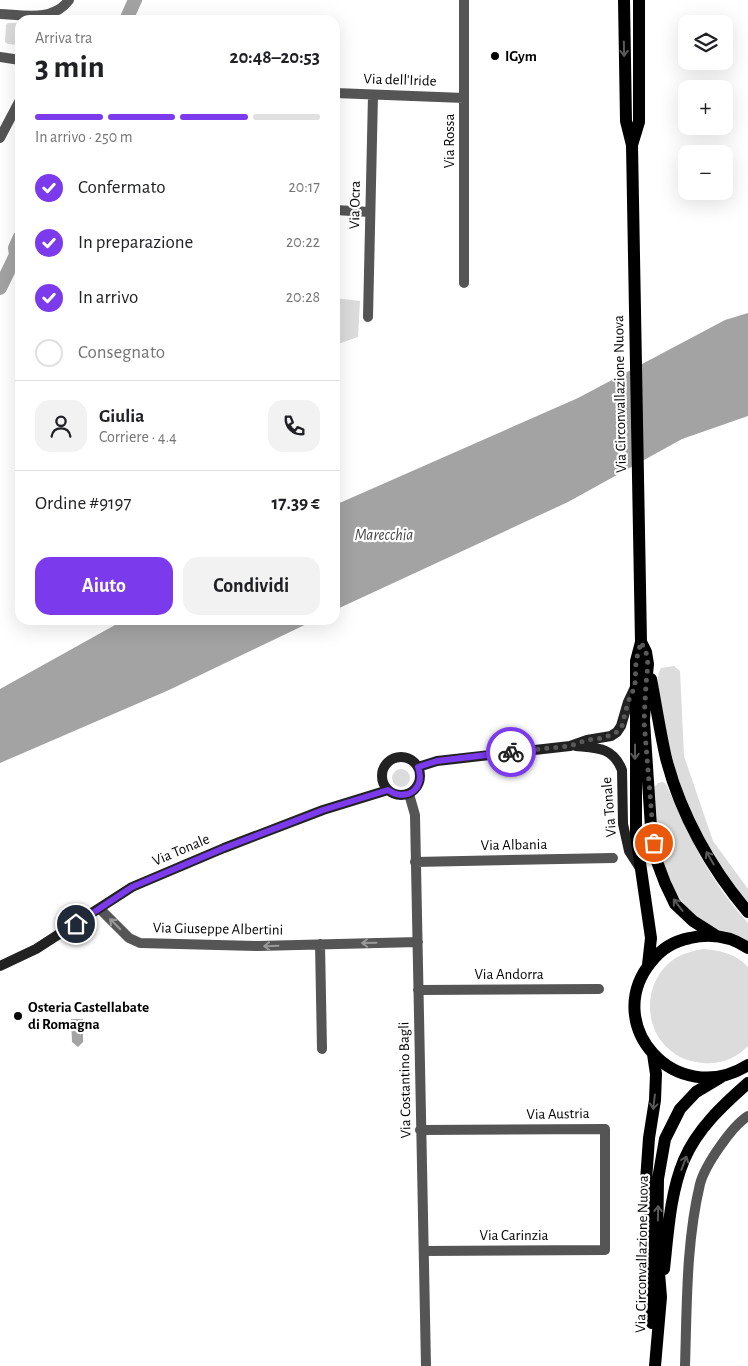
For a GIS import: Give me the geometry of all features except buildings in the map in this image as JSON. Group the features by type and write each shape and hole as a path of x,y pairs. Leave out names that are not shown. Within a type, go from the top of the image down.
{"main road":[{"name":"Via Circonvallazione Nuova","path":"624,0 626,121 632,145 641,642 636,661 635,686 636,835 651,938 648,965"},
{"name":"Via Circonvallazione Nuova","path":"632,145 639,122 638,0"},
{"name":"Via Circonvallazione Nuova","path":"641,642 646,652 648,664 644,721 651,828 656,859 665,883 676,904 692,921 715,935"},
{"path":"648,664 667,760 682,804 692,827 721,876 748,912"},
{"path":"748,948 742,944 715,935 702,935 682,939 666,948 648,965 637,991 635,1008 637,1025 643,1038 653,1054 668,1067 688,1076 707,1078 721,1077 736,1072 748,1065"},
{"name":"Via Circonvallazione Nuova","path":"653,1054 656,1074 655,1100 649,1138 646,1181 654,1366"},
{"name":"Via Circonvallazione Nuova","path":"654,1366 661,1297 657,1249 658,1179 665,1139 680,1109 696,1092 721,1077"},
{"path":"661,1297 672,1209 684,1159 701,1132 723,1105 748,1084"}],"street":[{"path":"48,15 60,10 69,0"},
{"name":"Via Rossa","path":"464,0 464,283"},
{"path":"0,14 23,15"},
{"path":"0,57 15,59"},
{"name":"Via dell'Iride","path":"340,94 464,98"},
{"name":"Via Ocra","path":"368,317 373,95"},
{"path":"0,138 15,110"},
{"path":"340,210 370,212"},
{"name":"Via Tonale","path":"570,746 587,740 604,738 617,732 622,726 628,702 635,686"},
{"name":"Via Tonale","path":"418,767 437,761 570,746 605,750 613,755 622,770 624,824 630,851 641,870"},
{"path":"404,757 418,767 421,777 420,782 409,794 398,795 388,790 382,780 384,768 392,760 404,757"},
{"name":"Via Tonale","path":"0,966 36,948 132,887 224,848 323,810 388,790"},
{"name":"Via Costantino Bagli","path":"409,794 415,815 426,1366"},
{"name":"Via Albania","path":"415,862 613,858"},
{"name":"Via Giuseppe Albertini","path":"100,908 128,938 140,943 258,946 418,942"},
{"path":"320,944 322,1048"},
{"name":"Via Andorra","path":"418,990 599,989"},
{"path":"684,1366 688,1262 701,1182 720,1146 742,1120 748,1116"},
{"name":"Via Austria","path":"420,1130 605,1128 605,1250"},
{"name":"Via Carinzia","path":"424,1251 605,1250"}],"shaded area":[{"path":"8,23 15,23 15,45 5,42 6,25"},
{"path":"340,299 360,301 358,337 340,343"},
{"path":"674,666 680,671 684,756 713,841 748,889 748,906 707,846 691,815 679,783 666,733 658,685 661,668"},
{"path":"401,769 408,771 410,778 408,785 401,787 394,785 392,778 394,771"},
{"path":"662,782 667,786 701,858 734,907 748,923 748,941 698,919 682,902 670,882 656,835 654,787"},
{"path":"703,949 716,950 727,954 738,959 748,967 748,1046 733,1057 715,1063 695,1062 675,1054 662,1042 651,1018 652,992 656,979 664,968 681,955"}],"water":[{"name":"Marecchia","path":"748,313 748,416 682,439 568,502 340,608 340,503 578,398 725,320"},
{"path":"115,625 305,625 169,690 0,763 0,689"},
{"path":"71,1019 83,1019 83,1042 78,1047 72,1042"}],"waterway":[{"path":"128,15 135,0"},
{"path":"0,288 15,257"}],"way so far":[{"path":"511,752 570,746 587,740 611,736 617,732 622,726 628,702 635,686 636,661 641,642 646,652 648,664 644,721 651,828 654,843"}],"place":[{"name":"IGym","path":"495,56"},
{"name":"Osteria Castellabate di Romagna","path":"18,1016"}],"route":[{"path":"76,924 132,887 224,848 323,810 388,790 398,795 409,794 420,782 421,777 418,767 437,761 511,752"}]}
